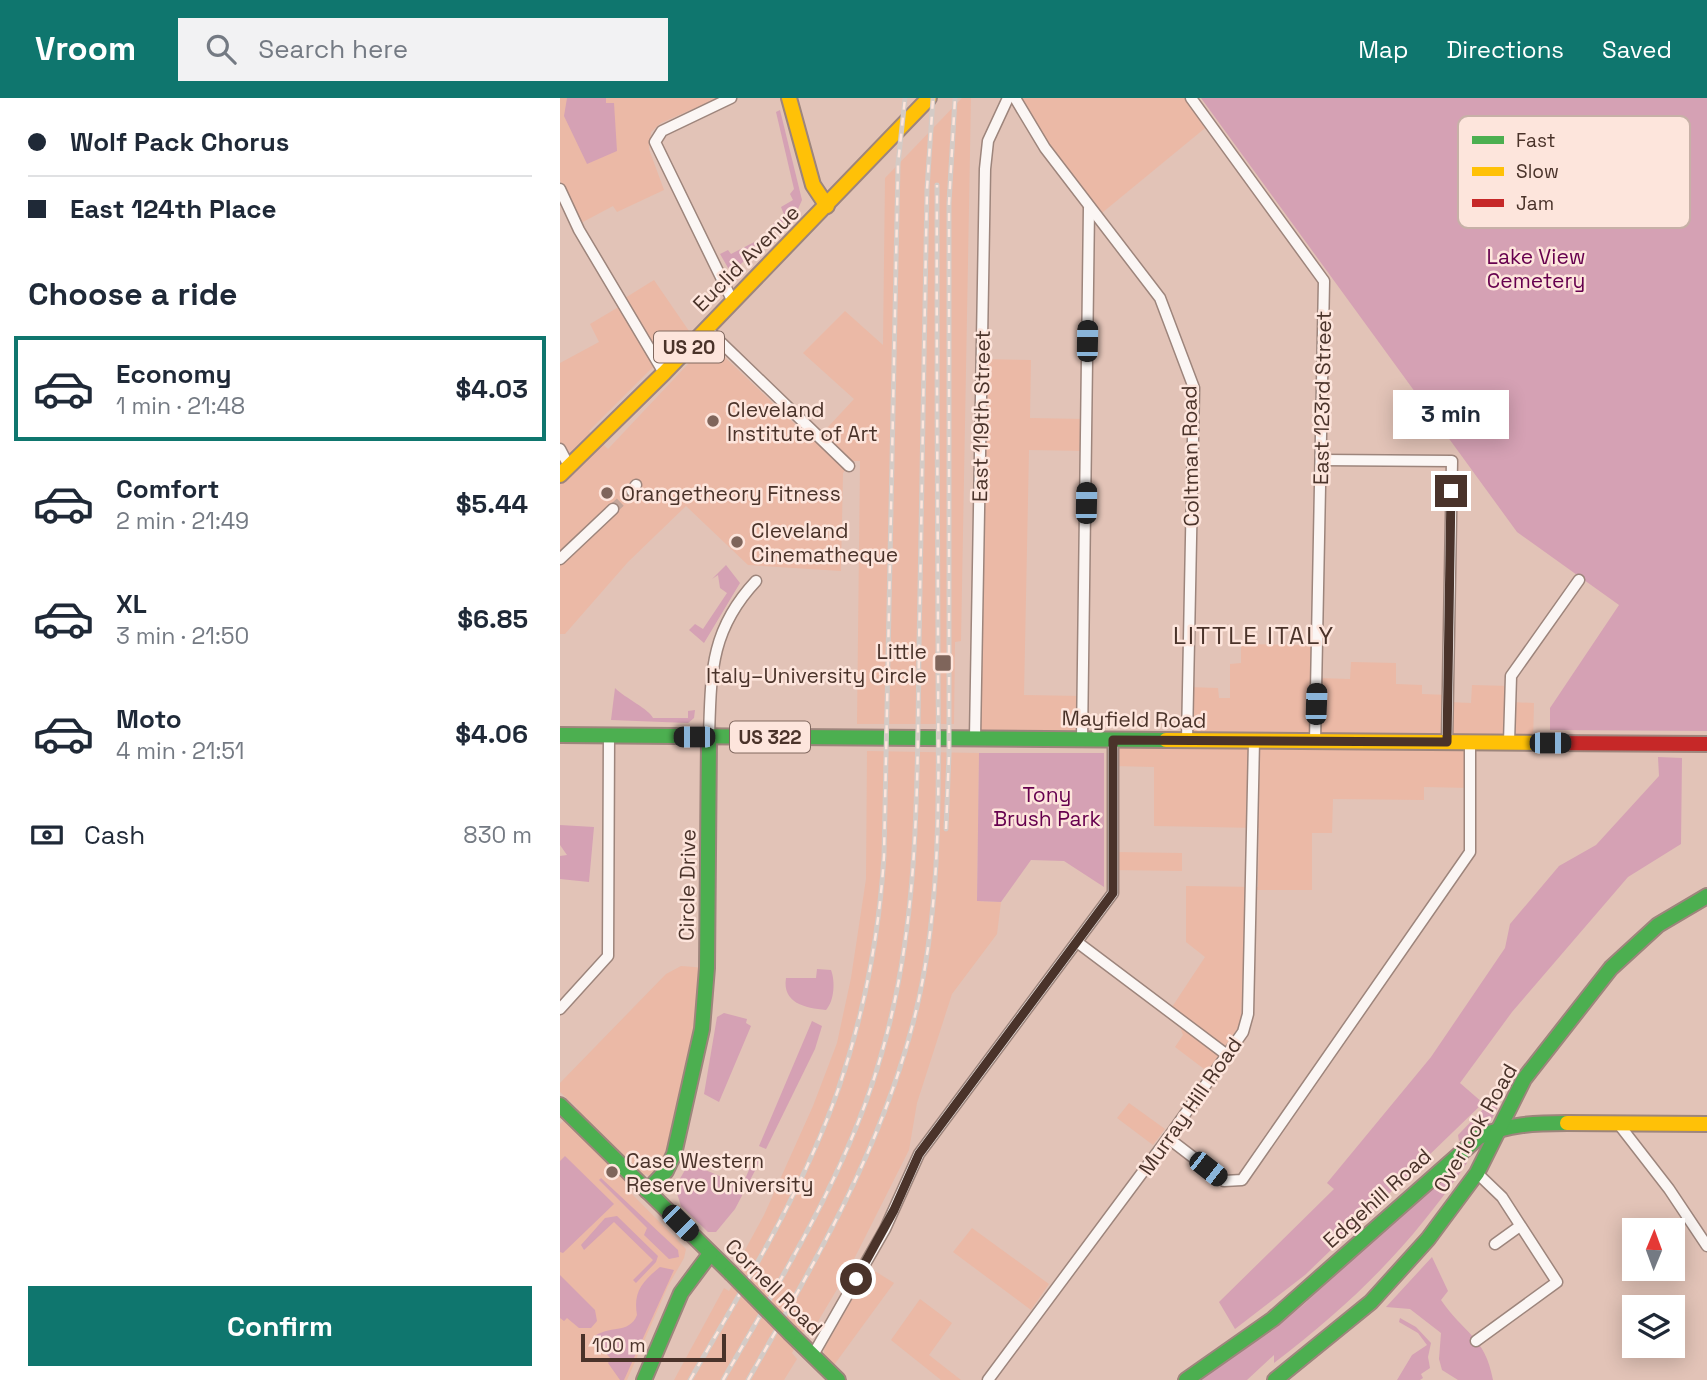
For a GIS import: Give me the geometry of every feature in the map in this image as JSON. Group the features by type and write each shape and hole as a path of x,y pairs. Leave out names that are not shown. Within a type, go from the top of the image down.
{"street":[{"path":"731,98 662,131 655,142 733,302"},
{"path":"789,98 813,185 827,206"},
{"name":"Euclid Avenue","path":"565,470 664,373 929,98"},
{"name":"East 119th Street","path":"975,738 985,169 991,133 1008,98"},
{"name":"Coltman Road","path":"1015,98 1045,148 1160,298 1194,388 1187,740"},
{"name":"East 123rd Street","path":"1191,98 1324,281 1315,742"},
{"path":"560,189 579,230 664,373"},
{"path":"1082,739 1089,207"},
{"path":"706,328 849,467"},
{"path":"560,449 565,470"},
{"path":"1322,460 1452,461 1447,742"},
{"path":"560,559 613,509"},
{"name":"Circle Drive","path":"648,1191 666,1171 674,1154 702,1029 707,968 710,677 714,652 726,621 755,580"},
{"path":"1509,742 1511,676 1579,580"},
{"name":"Mayfield Road","path":"560,735 1707,744"},
{"path":"560,1009 608,957 609,736"},
{"path":"813,1355 885,1229 919,1154 1113,891 1113,740"},
{"name":"Murray Hill Road","path":"988,1380 1168,1139 1242,1032 1248,1014 1254,741"},
{"path":"1168,1139 1224,1181 1241,1180 1470,852 1470,742"},
{"name":"Overlook Road","path":"1275,1380 1382,1291 1429,1239 1477,1172 1524,1079 1611,968 1658,925 1707,896"},
{"path":"1077,942 1227,1055"},
{"name":"Cornell Road","path":"561,1109 732,1273 838,1380"},
{"name":"Edgehill Road","path":"1186,1380 1273,1319 1459,1152 1500,1128 1528,1122 1707,1124"},
{"path":"1616,1122 1670,1189 1707,1246"},
{"path":"1475,1341 1557,1282 1502,1198 1477,1172"},
{"path":"1495,1244 1520,1226"},
{"path":"644,1380 681,1293 710,1254"}],"shaded area":[{"path":"560,98 718,98 661,123 651,132 649,149 664,190 617,212 613,206 581,223 560,180"},
{"path":"962,98 971,98 961,641 955,642 954,724 857,724 860,461 853,461 843,473 841,571 748,565 686,506 628,562 565,634 560,634 560,363 599,342 590,324 627,302 625,298 654,280 689,331 589,431 608,449 705,346 712,345 814,442 854,399 803,353 845,311 883,345 885,178"},
{"path":"1015,98 1191,98 1210,124 1097,217"},
{"path":"982,359 1031,360 1030,418 1086,419 1086,451 1029,450 1024,695 1083,696 1082,739 976,738"},
{"path":"1241,644 1318,645 1317,678 1350,679 1351,662 1396,663 1396,684 1422,685 1422,694 1448,695 1448,702 1471,703 1472,685 1510,686 1510,702 1534,703 1533,743 1470,743 1471,788 1424,787 1424,800 1333,799 1332,833 1312,833 1312,890 1246,890 1241,1023 1208,1072 1175,1047 1183,1035 1172,1007 1205,957 1186,942 1186,886 1258,887 1259,828 1154,826 1154,767 1113,766 1113,740 1187,740 1188,687 1218,688 1219,698 1230,698 1230,664 1241,663"},
{"path":"867,751 979,753 977,901 1001,902 997,934 952,994 917,1103 909,1150 848,1271 811,1333 805,1329 792,1353 797,1359 784,1380 674,1380 724,1288 729,1291 742,1267 738,1263 764,1215 813,1106 837,1043 851,978 866,879"},
{"path":"1113,852 1182,853 1182,871 1113,870"},
{"name":"Case Western Reserve University","path":"681,966 707,968 678,1140 655,1182 646,1174 629,1191 686,1249 684,1258 668,1286 627,1380 560,1380 560,1124 577,1108 560,1092 560,1083 666,974"},
{"path":"1129,1103 1165,1129 1153,1145 1117,1118"},
{"path":"972,1228 1049,1284 1031,1310 953,1252"},
{"path":"870,1268 894,1283 834,1365 824,1355 824,1349"},
{"path":"920,1299 952,1323 929,1355 961,1380 941,1380 891,1340"}],"green space":[{"path":"567,98 606,98 606,103 614,103 617,151 587,164 564,116"},
{"name":"Lake View Cemetery","path":"1201,98 1707,98 1707,731 1550,730 1550,708 1619,605 1517,532"},
{"path":"780,110 802,200 798,209 775,229 773,224 785,217 781,207 793,200 790,194 794,189 776,112"},
{"path":"766,236 767,240 731,273 720,254 728,250 731,254"},
{"path":"726,565 740,583 704,643 689,630 695,624 703,629 727,593 720,588 718,575 712,579"},
{"path":"615,688 653,718 688,718 688,711 695,710 694,718 688,723 611,720"},
{"name":"Tony Brush Park","path":"979,753 1104,753 1104,887 1064,861 1031,860 1001,902 977,901"},
{"path":"1658,757 1682,758 1681,844 1628,877 1512,1012 1460,1083 1483,1103 1305,1275 1235,1329 1219,1302 1334,1189 1327,1183 1431,1057 1505,948 1510,924 1559,866 1596,845 1659,776"},
{"path":"560,825 594,827 589,882 560,879 560,856 567,855 560,845"},
{"path":"817,969 831,970 832,974 833,996 826,1010 797,1003 791,999 786,986 786,978 816,978"},
{"path":"724,1013 747,1019 746,1023 751,1026 719,1102 704,1094 717,1017"},
{"path":"812,1021 822,1026 815,1049 766,1149 759,1146"},
{"path":"1490,1102 1499,1105 1489,1125 1459,1141 1458,1135"},
{"path":"1465,1155 1467,1163 1424,1221 1379,1271 1330,1318 1274,1363 1274,1355 1247,1380 1194,1380 1269,1333 1304,1304"},
{"path":"565,1156 614,1204 563,1253 560,1252 560,1161"},
{"path":"755,1156 760,1161 735,1209 716,1232 708,1232 681,1206 675,1187 685,1170 688,1171 692,1164 742,1186"},
{"path":"601,1178 678,1250 679,1257 669,1259 644,1235 647,1228 599,1180"},
{"path":"617,1216 658,1256 656,1262 636,1283 633,1280 653,1260 614,1222 584,1250 581,1245 605,1218"},
{"path":"1432,1257 1448,1291 1441,1300 1479,1344 1493,1380 1458,1380 1442,1370 1439,1359 1441,1333 1410,1309 1386,1307"},
{"path":"660,1267 674,1270 624,1380 620,1380 608,1363 611,1359 592,1338 605,1331 629,1325 633,1321 637,1315 636,1300 640,1288"},
{"path":"560,1275 595,1310 597,1321 591,1328 579,1328 567,1318 564,1321 560,1318"},
{"path":"1400,1318 1416,1327 1431,1343 1428,1357 1430,1368 1421,1374 1423,1378 1420,1380 1397,1380 1412,1355 1427,1345 1418,1333 1399,1322"}],"tunnel":[{"path":"613,509 632,491"}],"railway":[{"path":"690,1380 771,1238 824,1128 863,1004 874,945 884,856 898,164 905,98"},
{"path":"723,1380 813,1221 852,1138 882,1052 904,952 916,801 927,189 933,98"},
{"path":"946,829 949,754 949,203 955,98"},
{"path":"748,1380 842,1209 881,1120 912,1027 930,936 938,796 937,185"}],"traffic: fast":[{"path":"560,735 1166,740"},
{"path":"647,1191 666,1171 674,1154 702,1029 707,968 709,737"},
{"path":"1275,1380 1371,1302 1428,1239 1477,1173 1524,1079 1611,968 1658,925 1707,896"},
{"path":"560,1105 731,1273"},
{"path":"1186,1380 1273,1319 1479,1137 1522,1125 1567,1123"},
{"path":"644,1380 681,1293 710,1254"},
{"path":"731,1273 790,1333"},
{"path":"790,1333 838,1380"}],"traffic: slow":[{"path":"789,98 813,185 827,206"},
{"path":"560,475 664,373 929,98"},
{"path":"1166,740 1544,743"},
{"path":"1567,1123 1707,1124"}],"traffic: jam":[{"path":"1544,743 1707,744"}],"place":[{"name":"Cleveland Institute of Art","path":"713,421"},
{"name":"Orangetheory Fitness","path":"607,493"},
{"name":"Cleveland Cinematheque","path":"737,542"},
{"name":"Little Italy–University Circle","path":"943,663"},
{"name":"Case Western Reserve University","path":"612,1172"}],"district":[{"name":"LITTLE ITALY","path":"1254,635"}],"route":[{"path":"856,1279 894,1210 919,1154 1113,893 1113,740 1447,742 1451,491"}]}
